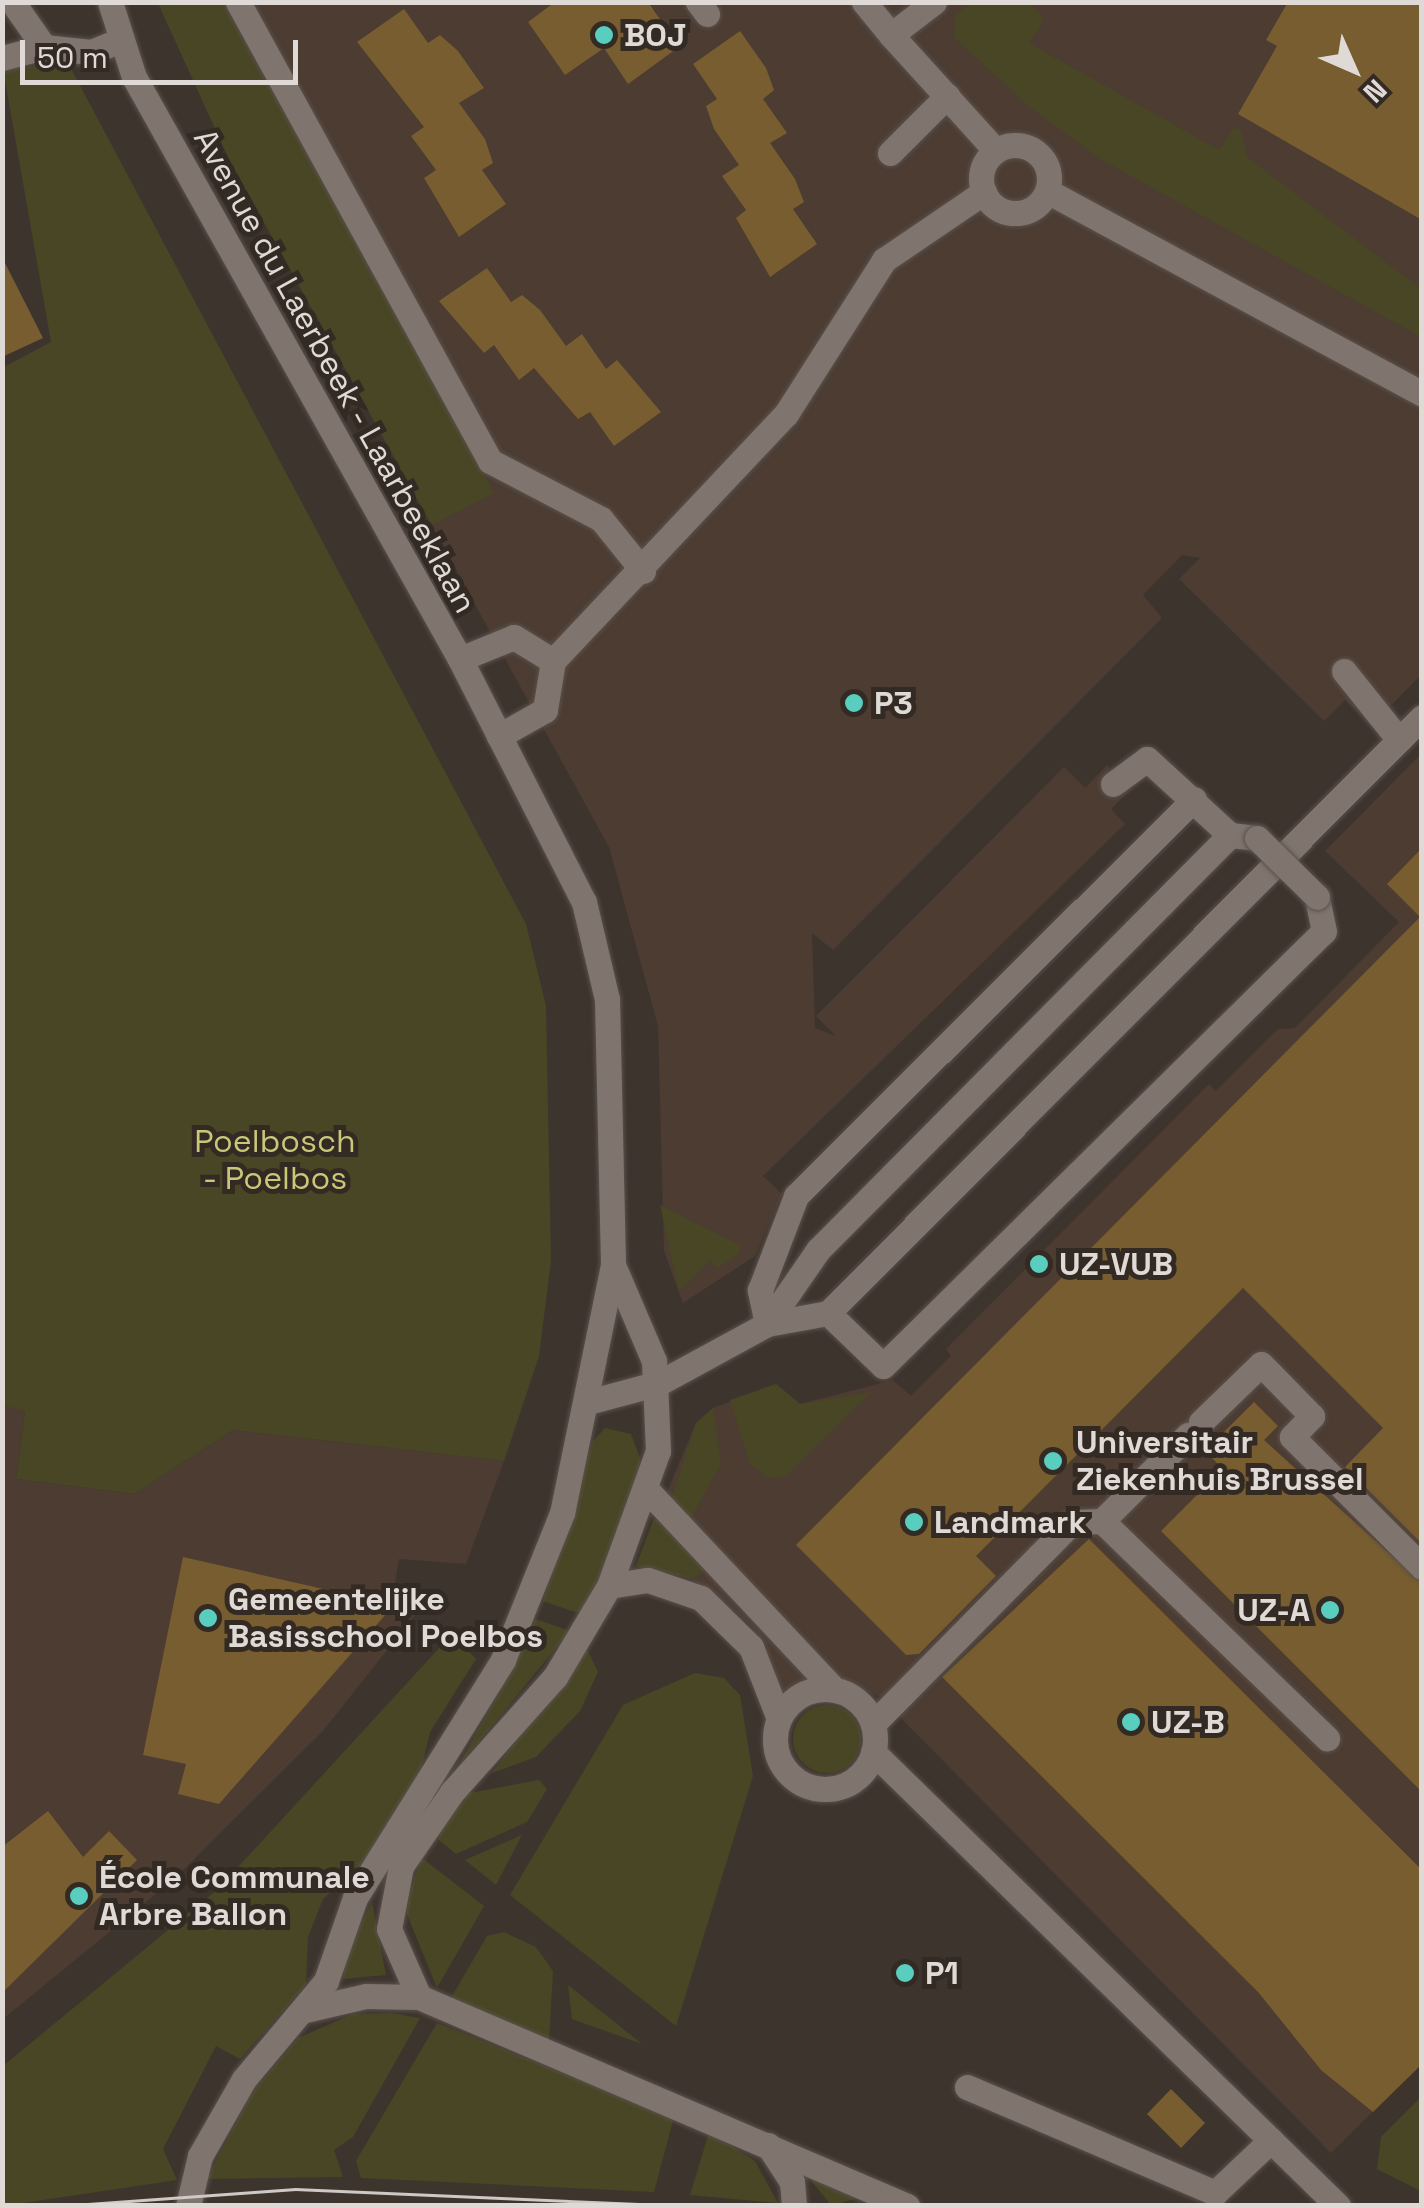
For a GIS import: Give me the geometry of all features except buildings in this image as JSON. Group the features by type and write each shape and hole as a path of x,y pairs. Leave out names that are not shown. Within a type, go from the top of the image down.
{"street":[{"name":"Avenue du Laerbeek - Laarbeeklaan","path":"110,2 120,40 460,659 584,902 607,998 613,1265 588,1402 562,1512 503,1660 355,1898 326,1981 235,2094 192,2174 188,2206"},
{"path":"238,2 490,461 601,520 643,570"},
{"path":"864,2 996,152 1036,152 1047,192 1422,394"},
{"path":"891,36 934,2"},
{"path":"16,7 44,47"},
{"path":"2,58 44,47 91,52 120,40"},
{"path":"890,153 947,96"},
{"path":"499,736 545,710 553,660 643,570 802,393 884,260 984,192 996,152"},
{"path":"984,192 1010,213 1032,209 1047,192"},
{"name":"Avenue du Laerbeek - Laarbeeklaan","path":"460,659 514,636 553,660"},
{"path":"1344,671 1399,740"},
{"path":"588,1402 659,1383 768,1324 828,1313 1422,717"},
{"path":"828,1313 884,1366 1324,931 1317,897 1257,838 1230,835 1147,759 1113,784"},
{"path":"768,1324 760,1290 796,1196 1194,799"},
{"path":"768,1324 818,1250 1230,835"},
{"name":"Avenue du Laerbeek - Laarbeeklaan","path":"419,1997 389,1929 401,1866 452,1792 537,1703 610,1586 647,1490 661,1436 659,1383 613,1265"},
{"path":"610,1586 648,1580 701,1598 751,1647 780,1719 780,1760 809,1786 849,1783 873,1752 873,1724 1072,1522 1102,1520 1262,1364 1312,1416 1292,1436 1422,1566"},
{"path":"647,1490 835,1690 873,1724"},
{"path":"1102,1520 1327,1738"},
{"path":"780,1719 808,1692 835,1690"},
{"path":"873,1752 1338,2206"},
{"path":"300,2012 354,1997 419,1997 907,2206"},
{"path":"967,2087 1215,2193 1271,2140"},
{"path":"768,2145 792,2182 794,2206"}],"shaded area":[{"path":"158,3 1421,3 1421,675 1371,726 1345,700 1324,721 1179,579 1200,558 1182,555 1143,595 1162,618 833,950 812,933 815,1028 836,1036 816,1016 1064,767 1085,788 1107,765 1131,789 1111,809 1125,824 763,1176 782,1194 755,1256 683,1303 664,1251 658,1026 609,847 229,159"},
{"name":"Universitair Ziekenhuis Brussel","path":"1421,754 1421,2064 1331,2153 880,1697 835,1677 779,1691 752,1627 681,1572 636,1566 696,1423 713,1408 776,1384 800,1404 893,1380 911,1396 951,1356 946,1349 1209,1084 1216,1091 1278,1029 1295,1028 1399,922 1325,851"},
{"name":"Gemeentelijke Basisschool Poelbos","path":"3,1405 25,1410 16,1479 135,1494 233,1430 504,1461 466,1564 399,1559 394,1589 429,1597 323,1731 173,1880 3,2019"}],"green space":[{"path":"973,2 1030,3 1044,20 1029,43 1219,150 1234,127 1241,131 1247,157 1421,289 1421,337 1102,160 1027,105 954,37 955,15"},
{"path":"158,3 223,3 494,493 432,525 229,159"},
{"name":"Poelbosch - Poelbos","path":"68,63 526,924 546,1006 551,1261 539,1356 504,1461 233,1430 135,1494 16,1479 25,1411 2,1405 2,368 51,342 3,69"},
{"path":"660,1205 741,1246 739,1254 717,1268 710,1260 679,1291"},
{"path":"776,1384 800,1404 871,1392 787,1475 770,1479 750,1464 730,1400"},
{"path":"713,1408 721,1463 690,1520 671,1500 696,1423"},
{"path":"605,1428 631,1434 641,1461 609,1561 580,1614 543,1601 592,1442"},
{"path":"654,1518 708,1565 694,1579 636,1566"},
{"path":"535,1619 570,1631 457,1768 514,1666"},
{"path":"452,1634 476,1659 430,1732 421,1770 365,1862 323,1899 308,1937 306,1985 240,2059 216,2046 163,2149 177,2180 3,2206 3,2066 218,1889"},
{"path":"587,1649 598,1672 580,1711 536,1757 492,1773"},
{"path":"695,1673 724,1678 740,1695 753,1776 676,2026 510,1895 623,1705"},
{"path":"827,1705 851,1715 861,1739 851,1763 827,1773 803,1763 793,1739 803,1715"},
{"path":"539,1780 547,1789 527,1822 456,1854 435,1837 469,1793"},
{"path":"522,1835 496,1885 465,1860"},
{"path":"422,1858 484,1906 437,1988 404,1907"},
{"path":"372,1902 386,1975 343,1979 347,1952"},
{"path":"504,1932 536,1947 553,1971 549,2040 451,1998 487,1936"},
{"path":"568,1985 642,2044 572,2019"},
{"path":"391,2013 420,2018 353,2137 334,2150 343,2177 207,2179 251,2094 298,2038 353,2014"},
{"path":"437,2023 674,2117 654,2192 361,2178 356,2161"},
{"path":"1421,2097 1421,2191 1377,2169 1381,2137"},
{"path":"709,2132 755,2161 778,2203 690,2195"},
{"path":"804,2172 867,2196 831,2205"}],"tram line":[{"path":"60,2206 295,2189 687,2206"}],"place":[{"name":"BOJ","path":"604,35"},
{"name":"P3","path":"854,703"},
{"name":"UZ-VUB","path":"1039,1264"},
{"name":"Universitair Ziekenhuis Brussel","path":"1053,1461"},
{"name":"Landmark","path":"914,1522"},
{"name":"UZ-A","path":"1330,1610"},
{"name":"Gemeentelijke Basisschool Poelbos","path":"208,1618"},
{"name":"UZ-B","path":"1131,1722"},
{"name":"École Communale Arbre Ballon","path":"79,1896"},
{"name":"P1","path":"905,1973"}]}
